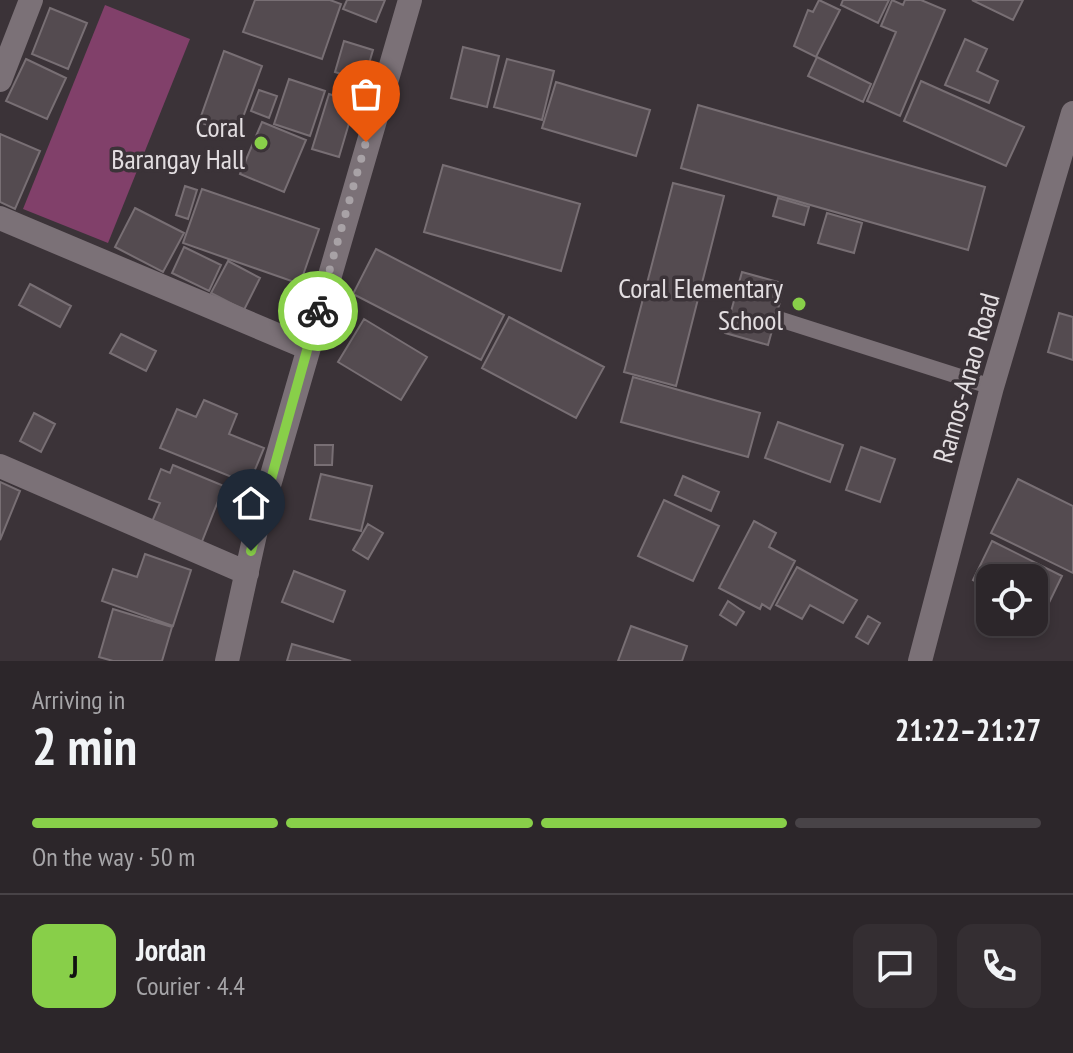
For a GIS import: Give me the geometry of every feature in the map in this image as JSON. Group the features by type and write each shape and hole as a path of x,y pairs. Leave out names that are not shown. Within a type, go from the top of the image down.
{"street":[{"path":"0,80 31,0"},
{"path":"227,661 247,573 308,348 410,0"},
{"name":"Ramos-Anao Road","path":"920,661 992,387 1073,113"},
{"path":"0,218 308,348"},
{"path":"0,466 247,573"}],"lane":[{"path":"779,319 992,387"}],"shaded area":[{"path":"105,5 190,39 108,243 23,209"}],"building":[{"path":"255,0 330,0 341,4 322,59 243,32"},
{"path":"347,0 385,0 376,22 343,9"},
{"path":"819,0 840,10 816,57 794,46 808,10 813,12"},
{"path":"843,0 889,0 878,23 841,5"},
{"path":"892,0 903,5 905,0 921,0 945,10 900,116 867,101 896,32 881,26"},
{"path":"972,0 1023,0 1013,20"},
{"path":"50,8 87,23 68,69 32,54"},
{"path":"965,39 987,49 977,71 998,81 989,103 945,85"},
{"path":"344,41 373,50 364,81 335,72"},
{"path":"463,47 499,56 487,107 451,98"},
{"path":"224,51 262,66 236,136 199,122"},
{"path":"817,57 871,84 863,102 808,76"},
{"path":"26,59 66,78 47,119 6,101"},
{"path":"507,59 554,71 542,120 494,107"},
{"path":"289,79 325,91 310,136 274,124"},
{"path":"921,81 1024,127 1006,166 904,121"},
{"path":"556,82 650,110 636,156 542,128"},
{"path":"259,90 277,96 269,118 251,111"},
{"path":"329,94 355,103 339,157 312,149"},
{"path":"698,105 985,187 968,250 681,168"},
{"path":"262,122 306,140 284,192 240,174"},
{"path":"0,134 40,151 15,209 0,202"},
{"path":"443,165 580,204 561,271 424,232"},
{"path":"673,183 724,196 676,386 624,372"},
{"path":"185,186 197,190 188,219 176,215"},
{"path":"202,189 319,229 300,284 183,243"},
{"path":"778,198 809,207 804,225 773,216"},
{"path":"135,208 184,233 163,272 115,247"},
{"path":"827,213 862,223 854,253 818,243"},
{"path":"184,247 221,265 209,291 172,273"},
{"path":"376,249 504,315 481,360 353,294"},
{"path":"228,261 260,278 244,310 211,293"},
{"path":"742,272 785,284 768,345 725,333"},
{"path":"30,284 71,306 60,327 19,305"},
{"path":"1059,313 1073,317 1073,360 1048,352"},
{"path":"509,317 604,367 576,418 482,368"},
{"path":"364,319 427,357 401,400 338,362"},
{"path":"121,334 156,351 146,371 110,353"},
{"path":"633,377 760,413 748,457 621,422"},
{"path":"204,400 237,414 229,434 264,448 249,484 160,448 177,409 196,417"},
{"path":"34,413 55,424 41,452 20,441"},
{"path":"778,422 843,445 830,482 765,458"},
{"path":"315,445 333,445 332,465 315,465"},
{"path":"861,447 895,459 880,502 846,490"},
{"path":"173,465 224,486 201,544 151,524 160,503 149,499 161,469 170,473"},
{"path":"321,474 372,486 361,531 310,519"},
{"path":"683,476 719,492 711,511 675,495"},
{"path":"1018,479 1073,506 1073,573 991,533"},
{"path":"0,482 20,491 0,540"},
{"path":"664,500 719,526 693,581 638,556"},
{"path":"754,521 776,533 769,547 795,561 770,609 762,604 760,609 719,588"},
{"path":"368,524 383,533 368,559 353,550"},
{"path":"992,541 1038,564 981,564"},
{"path":"145,554 191,570 173,626 102,601 113,569 137,577"},
{"path":"797,567 857,600 843,623 810,605 802,619 776,605"},
{"path":"1048,569 1062,576 1048,605"},
{"path":"294,571 345,591 333,622 282,602"},
{"path":"728,601 744,612 736,625 720,615"},
{"path":"113,609 172,627 162,661 113,661 99,657"},
{"path":"868,616 880,623 868,644 856,637"},
{"path":"631,626 687,646 682,661 618,661"},
{"path":"292,644 351,661 287,661"}],"way so far":[{"path":"318,311 366,142"}],"place":[{"name":"Coral Barangay Hall","path":"261,143"},
{"name":"Coral Elementary School","path":"799,304"}],"route":[{"path":"251,551 318,311"}]}
